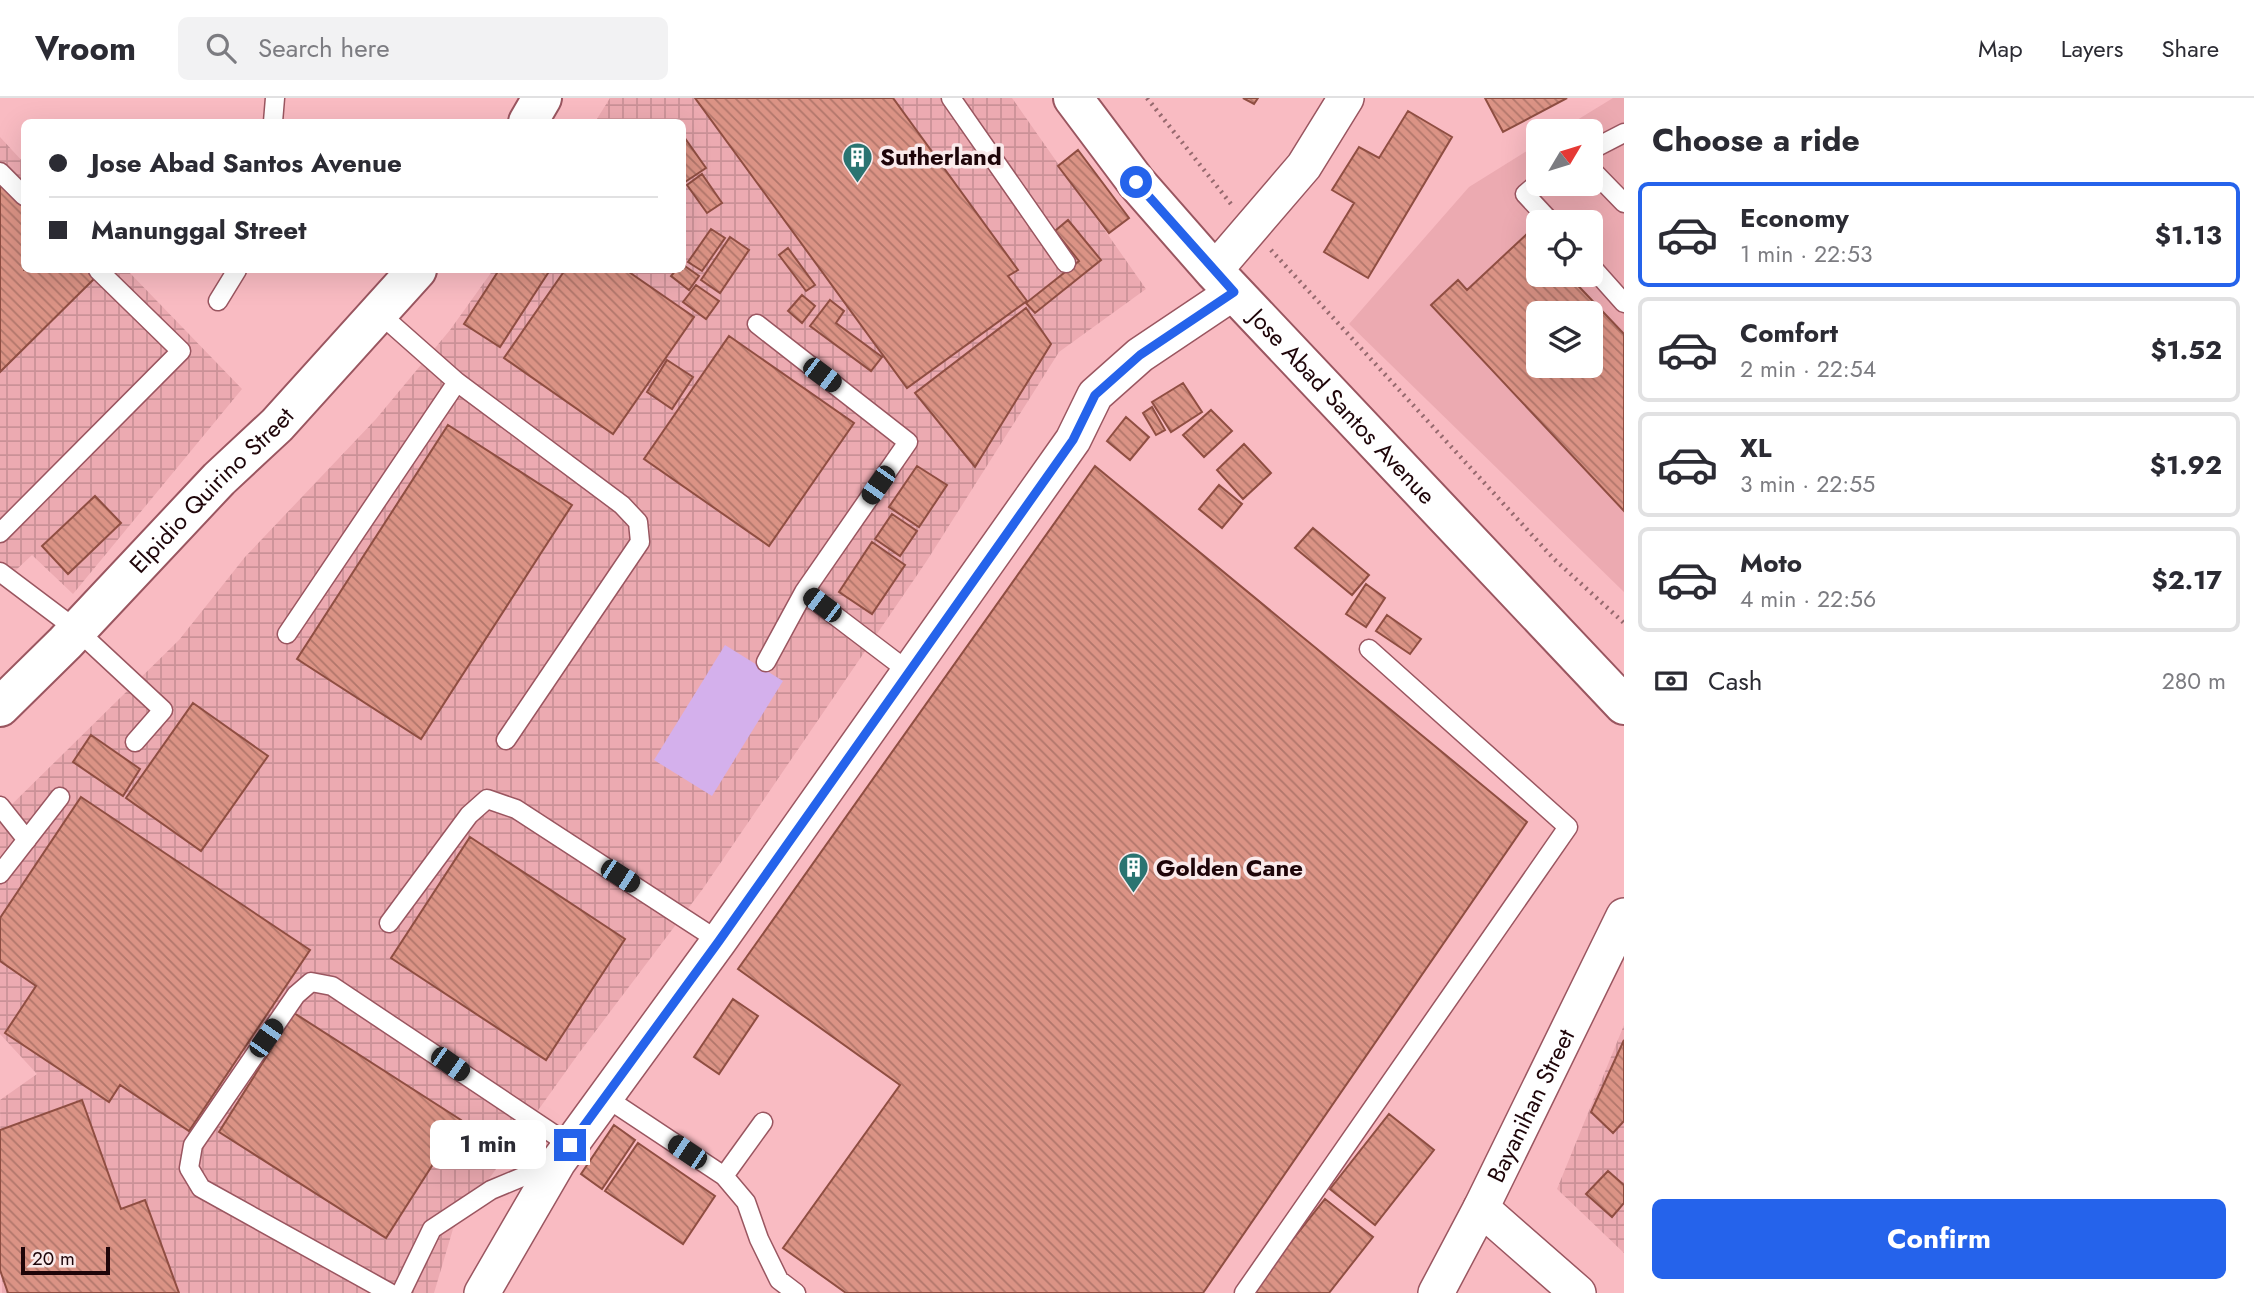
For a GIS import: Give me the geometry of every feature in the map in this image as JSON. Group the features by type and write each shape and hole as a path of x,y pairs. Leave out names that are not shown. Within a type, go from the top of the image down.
{"main road":[{"path":"530,119 542,98"},
{"name":"Jose Abad Santos Avenue","path":"1073,98 1136,182 1224,281 1624,705"},
{"name":"Elpidio Quirino Street","path":"0,707 77,630 219,479 277,425 414,273"}],"street":[{"path":"482,1293 564,1154 719,941 1073,440 1095,395 1224,281 1250,227 1304,166 1346,98"},
{"name":"Bayanihan Street","path":"1436,1293 1481,1208 1624,916"},
{"path":"1481,1208 1577,1293"}],"lane":[{"path":"273,119 275,98"},
{"path":"951,98 1066,263"},
{"path":"1603,144 1624,133"},
{"path":"0,172 21,193"},
{"path":"1603,181 1624,203"},
{"path":"0,533 181,351 101,273"},
{"path":"218,301 235,273"},
{"path":"1603,279 1624,303"},
{"path":"379,313 457,382 622,505 638,522 640,542 506,740"},
{"path":"757,324 908,442 804,592 766,662"},
{"path":"287,634 457,382"},
{"path":"0,572 77,630 163,710 135,742"},
{"path":"804,592 908,671"},
{"path":"1244,1293 1568,827 1369,649"},
{"path":"0,874 60,797"},
{"path":"389,923 469,816 487,799 516,809 719,941"},
{"path":"0,806 27,839"},
{"path":"390,1293 201,1188 188,1168 193,1145 296,995 310,982 332,986 564,1154 491,1191 432,1229 401,1293"},
{"path":"605,1097 724,1176 746,1202 759,1239 779,1280 796,1293"},
{"path":"724,1176 763,1122"}],"path":[{"path":"1147,98 1250,227 1554,559 1624,623"}],"shaded area":[{"path":"610,98 1012,98 1146,289 1059,352 926,562 702,890 579,1053 453,1229 434,1293 2,1293 0,1100 37,1074 0,1034 0,816 179,640 245,557 376,419 450,330 491,273 686,273 686,119 597,119"},
{"path":"1613,98 1624,98 1624,592 1349,324 1469,187 1526,151 1526,196 1603,196 1603,119 1579,119"},
{"path":"0,137 21,160 21,273 130,273 242,389 73,594 32,555 0,585"},
{"path":"725,645 783,681 712,796 654,760"},
{"path":"1624,1025 1624,1253 1557,1189"}],"building":[{"name":"Sutherland","path":"695,98 893,98 1018,270 1008,276 1027,301 907,388"},
{"path":"1243,98 1258,98 1254,104"},
{"path":"1485,98 1567,98 1526,119 1503,132"},
{"path":"1408,111 1452,137 1368,278 1324,252 1354,203 1332,190 1359,147 1379,158"},
{"path":"686,140 706,168 686,181"},
{"path":"1078,150 1129,218 1109,233 1058,166"},
{"path":"702,174 722,203 707,213 687,185"},
{"path":"0,177 21,198 21,273 98,275 0,372"},
{"path":"1068,220 1101,260 1035,313 1026,303 1079,261 1055,231"},
{"path":"711,229 725,238 702,271 688,262"},
{"path":"1526,235 1526,287 1579,287 1593,301 1526,301 1526,378 1603,378 1603,312 1624,334 1624,511 1431,305 1458,280 1467,290"},
{"path":"730,237 749,250 720,293 701,280"},
{"path":"788,248 815,285 806,291 779,255"},
{"path":"686,267 699,276 689,290 671,276 674,273 686,273"},
{"path":"497,273 548,273 500,347 464,324"},
{"path":"563,273 630,273 694,317 613,434 504,358"},
{"path":"696,285 719,301 706,319 683,302"},
{"path":"802,295 815,306 802,323 788,311"},
{"path":"830,300 844,311 836,323 882,357 871,371 810,326"},
{"path":"1026,308 1051,344 975,467 915,393"},
{"path":"729,336 854,423 769,546 644,459"},
{"path":"667,360 693,377 672,409 647,392"},
{"path":"1183,383 1202,412 1171,432 1152,402"},
{"path":"1152,407 1165,430 1156,435 1143,413"},
{"path":"1211,410 1232,431 1204,457 1183,435"},
{"path":"1126,417 1149,437 1130,460 1107,441"},
{"path":"448,425 572,505 421,739 297,659"},
{"path":"1244,444 1271,473 1243,499 1217,470"},
{"path":"917,466 947,485 919,527 889,507"},
{"name":"Golden Cane","path":"1095,466 1527,822 1203,1293 846,1293 783,1248 900,1085 738,969"},
{"path":"1219,485 1242,504 1222,528 1199,509"},
{"path":"95,496 121,523 68,574 42,546"},
{"path":"892,514 917,531 900,556 875,539"},
{"path":"1313,528 1369,575 1352,595 1295,548"},
{"path":"872,542 905,565 872,614 839,592"},
{"path":"1366,584 1385,598 1366,627 1346,614"},
{"path":"1387,615 1421,639 1410,654 1376,631"},
{"path":"193,703 268,756 201,851 126,798"},
{"path":"91,735 140,769 123,796 73,762"},
{"path":"81,797 310,950 189,1131 120,1085 109,1102 5,1033 36,986 0,961 0,918"},
{"path":"470,837 625,939 546,1060 391,958"},
{"path":"733,999 758,1016 719,1074 694,1057"},
{"path":"294,1013 461,1120 386,1238 219,1132"},
{"path":"1624,1040 1624,1121 1613,1133 1591,1112"},
{"path":"82,1100 121,1209 145,1200 179,1293 8,1293 0,1270 0,1130"},
{"path":"1389,1114 1434,1150 1375,1225 1330,1189"},
{"path":"614,1125 635,1140 602,1189 581,1174"},
{"path":"638,1143 715,1196 683,1244 605,1191"},
{"path":"1608,1171 1624,1185 1624,1203 1612,1217 1586,1194"},
{"path":"1325,1199 1373,1237 1329,1293 1250,1293"}],"place":[{"name":"Sutherland","path":"857,184"},
{"name":"Golden Cane","path":"1133,895"}],"route":[{"path":"570,1145 719,941 1073,440 1095,395 1140,355 1234,292 1136,182"}]}
